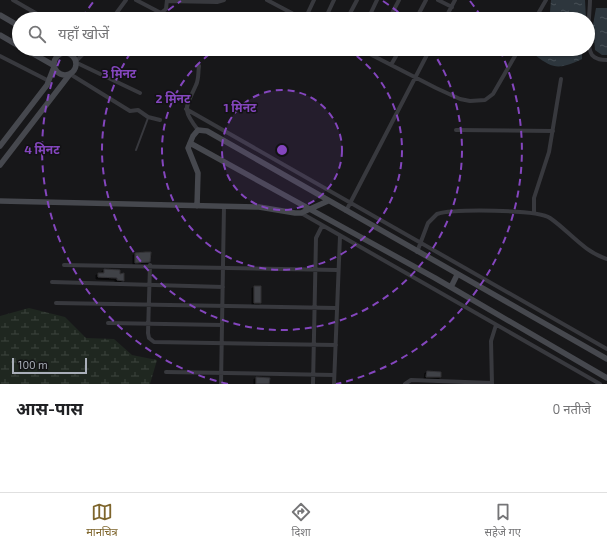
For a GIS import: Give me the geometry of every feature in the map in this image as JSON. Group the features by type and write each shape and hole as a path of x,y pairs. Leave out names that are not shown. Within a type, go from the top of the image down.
{"street":[{"path":"13,0 34,12"},
{"path":"117,12 126,0"},
{"path":"136,0 159,12"},
{"path":"162,12 166,9 167,0 217,2 224,0"},
{"path":"308,12 314,0"},
{"path":"328,12 334,0"},
{"path":"350,12 356,0"},
{"path":"371,12 377,0"},
{"path":"392,12 398,0"},
{"path":"420,12 426,0"},
{"path":"438,0 452,7"},
{"path":"449,12 455,0"},
{"path":"539,12 546,0"},
{"path":"590,0 590,12"},
{"path":"269,1 290,12"},
{"path":"0,15 12,22"},
{"path":"0,35 12,42"},
{"path":"0,56 60,88"},
{"path":"37,56 54,66 61,74 70,74 130,111 138,110 148,117 160,120"},
{"path":"0,146 48,81 58,56"},
{"path":"0,165 76,68 72,56"},
{"path":"75,62 81,56"},
{"path":"375,56 460,99 479,101 491,97 515,56"},
{"path":"391,65 396,56"},
{"path":"346,211 426,56"},
{"path":"593,56 607,60"},
{"path":"75,62 140,92"},
{"path":"199,66 198,81 190,95 186,109 190,120 198,130 207,131 457,275 607,359"},
{"path":"534,213 535,193 549,152 561,79"},
{"path":"186,109 420,244 607,349"},
{"path":"197,206 198,173 189,150 193,136 198,130"},
{"path":"456,130 553,131"},
{"path":"190,143 450,288 607,378"},
{"path":"0,201 259,207 301,213 600,384"},
{"path":"301,213 328,201"},
{"path":"221,384 224,206"},
{"path":"417,252 431,219 441,212 463,211 534,213 549,218 593,253 607,259"},
{"path":"313,384 316,238 322,226"},
{"path":"334,384 337,270 340,236"},
{"path":"64,265 150,265 337,270"},
{"path":"150,265 148,324 149,338 154,342 336,345"},
{"path":"450,288 457,275"},
{"path":"52,282 223,287"},
{"path":"56,303 336,308"},
{"path":"108,323 222,326"},
{"path":"405,384 411,380 424,382 492,383 491,341 496,325"},
{"path":"166,372 334,375"}],"lane":[{"path":"136,150 148,117"}],"green space":[{"path":"29,308 65,317 86,338 114,339 132,355 157,360 150,384 0,384 0,316"}],"water":[{"path":"551,0 585,0 586,12 550,12"},
{"path":"596,8 607,8 607,55 602,55 595,50"},
{"path":"536,56 582,56 582,59 562,66 552,65"}],"building":[{"path":"151,252 150,262 135,263 135,253"},
{"path":"104,269 120,270 120,274 124,273 124,281 117,280 117,278 98,277 98,273 104,273"},
{"path":"254,286 261,286 261,303 254,303"},
{"path":"427,371 441,372 441,377 426,377"},
{"path":"256,377 270,378 269,384 256,384"}]}
